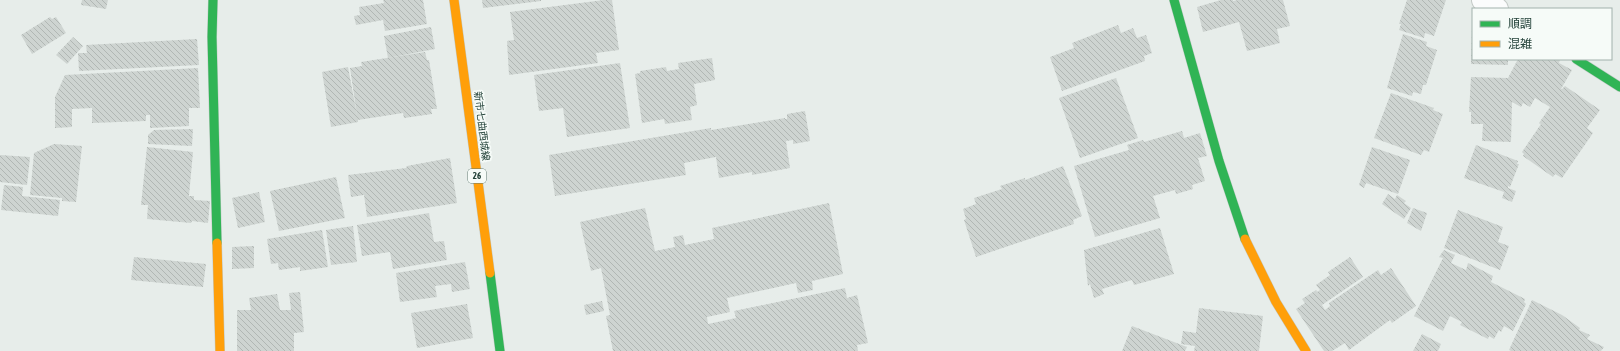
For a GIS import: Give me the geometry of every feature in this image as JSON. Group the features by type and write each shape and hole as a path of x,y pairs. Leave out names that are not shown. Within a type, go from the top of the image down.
{"street":[{"path":"213,0 212,37 220,351"},
{"name":"新市七曲西城線","path":"454,0 500,351"},
{"path":"1174,0 1219,161 1243,234 1276,302 1306,351"},
{"path":"1483,0 1495,8"},
{"path":"1578,60 1620,87"}],"building":[{"path":"82,0 108,0 106,9 81,5"},
{"path":"383,0 423,0 427,24 385,31 383,20 356,25 354,16 360,15 359,7 384,3"},
{"path":"482,0 541,0 541,1 483,8"},
{"path":"612,0 619,50 596,53 598,63 509,75 507,41 514,40 510,12"},
{"path":"1221,0 1283,0 1290,26 1277,29 1280,43 1247,51 1239,22 1203,32 1197,7"},
{"path":"1407,0 1446,0 1434,36 1425,33 1424,38 1399,30 1401,24 1399,24"},
{"path":"50,17 52,19 56,17 66,33 32,54 21,35"},
{"path":"1118,25 1121,33 1133,28 1137,38 1146,35 1152,53 1144,56 1145,61 1062,91 1050,57 1074,48 1072,43"},
{"path":"1472,26 1472,60 1508,60 1508,65 1471,64"},
{"path":"431,27 435,49 388,58 384,36"},
{"path":"1403,34 1427,42 1426,46 1437,50 1426,85 1423,85 1421,94 1413,92 1412,96 1387,88"},
{"path":"73,37 83,46 67,64 56,55"},
{"path":"197,39 199,65 79,71 78,53 87,53 86,45"},
{"path":"425,52 427,60 429,60 437,109 431,109 432,114 404,118 403,113 358,120 358,122 331,127 322,72 348,67 357,115 350,68 362,66 361,62"},
{"path":"712,58 715,80 694,84 697,105 690,107 692,120 665,124 664,119 642,123 635,74 640,73 640,71 666,67 667,71 679,69 678,63"},
{"path":"1517,60 1560,60 1559,63 1572,70 1561,89 1565,86 1600,110 1587,128 1593,133 1562,178 1555,174 1553,177 1523,156 1524,154 1522,152 1541,124 1539,123 1550,107 1535,98 1530,107 1523,103 1521,107 1512,102 1511,142 1482,141 1483,124 1471,124 1471,112 1469,112 1471,77 1508,78"},
{"path":"620,63 630,128 567,137 563,108 539,111 534,75"},
{"path":"198,68 200,108 189,108 189,126 150,128 150,115 146,115 146,121 92,123 92,108 72,109 72,127 55,128 55,97 65,75"},
{"path":"1116,78 1138,138 1080,158 1059,98"},
{"path":"1391,93 1434,108 1433,110 1443,114 1429,152 1424,150 1421,155 1374,138"},
{"path":"805,111 810,141 793,144 793,140 786,141 790,168 752,175 752,172 719,178 716,157 684,163 686,175 555,196 549,155 711,128 711,130 785,118 787,119 787,114"},
{"path":"193,129 192,146 148,144 148,135 154,130"},
{"path":"1182,131 1184,138 1200,133 1207,156 1198,158 1205,181 1192,185 1193,189 1176,194 1175,190 1153,196 1160,218 1095,237 1074,166 1129,150 1127,145 1143,140 1144,142"},
{"path":"54,144 82,146 76,202 62,201 62,198 30,195 34,153"},
{"path":"1476,145 1518,161 1517,164 1519,164 1510,187 1508,186 1508,188 1516,191 1512,202 1502,198 1504,192 1464,178"},
{"path":"147,147 193,152 189,196 194,196 194,200 210,201 208,223 147,219 148,205 141,205"},
{"path":"1372,147 1410,160 1398,194 1366,183 1364,188 1359,185"},
{"path":"0,155 30,157 27,185 0,182"},
{"path":"450,158 457,203 367,217 364,195 351,197 348,175 406,168 407,166"},
{"path":"1063,166 1082,216 1073,220 1074,224 976,257 964,220 966,219 963,209 976,204 974,198 1002,189 1000,186 1025,178 1025,180"},
{"path":"336,177 345,218 279,231 270,191"},
{"path":"4,185 23,187 22,196 60,200 58,216 1,210"},
{"path":"259,192 265,222 238,228 232,198"},
{"path":"1388,194 1395,199 1397,195 1406,201 1404,203 1411,208 1404,219 1382,204"},
{"path":"829,203 843,274 812,281 813,290 798,293 796,283 727,298 730,312 707,317 708,324 736,318 734,311 845,288 847,298 857,295 868,343 857,345 858,351 613,351 606,316 610,315 601,268 591,271 580,222 645,208 655,251 675,247 673,237 683,235 685,245 714,239 712,228"},
{"path":"1413,208 1427,213 1421,231 1407,223"},
{"path":"1458,210 1503,227 1498,242 1509,246 1500,270 1444,248"},
{"path":"429,213 434,242 444,241 447,260 393,269 390,252 362,256 357,225"},
{"path":"353,226 357,262 331,265 326,230"},
{"path":"1160,228 1174,274 1134,285 1132,280 1102,289 1104,294 1094,298 1090,284 1088,286 1084,250"},
{"path":"322,230 328,267 300,271 300,267 279,270 278,263 271,264 267,239"},
{"path":"254,246 254,268 232,269 232,247"},
{"path":"1444,250 1455,255 1451,263 1466,270 1468,263 1493,276 1491,282 1525,299 1524,302 1526,304 1513,331 1504,326 1501,332 1499,330 1494,339 1489,336 1488,339 1460,325 1462,322 1450,316 1443,331 1414,316 1443,258 1439,257"},
{"path":"134,257 206,264 203,287 131,280"},
{"path":"1350,257 1363,277 1322,305 1325,310 1330,306 1329,303 1378,270 1381,275 1391,268 1416,306 1392,323 1390,320 1349,350 1345,343 1332,351 1324,351 1296,309 1305,303 1302,299 1316,290 1317,292 1320,290 1316,285 1330,275 1328,272"},
{"path":"465,262 470,289 452,292 451,284 435,286 437,297 400,302 396,273"},
{"path":"300,292 304,332 294,333 294,351 237,351 237,310 251,310 249,298 277,294 280,310 291,310 289,293"},
{"path":"1532,300 1562,315 1580,328 1579,330 1590,335 1587,339 1604,347 1601,351 1509,350"},
{"path":"602,301 604,311 586,315 584,305"},
{"path":"467,304 473,338 417,348 411,313"},
{"path":"1199,308 1263,316 1259,351 1194,351 1195,346 1181,344 1183,331 1196,333"},
{"path":"1132,326 1187,347 1185,351 1122,351"},
{"path":"1422,334 1441,344 1438,351 1413,351"}],"traffic: fast":[{"path":"213,0 212,37 217,243"},
{"path":"1174,0 1219,161 1245,239"},
{"path":"1578,60 1620,87"},
{"path":"490,273 500,351"}],"traffic: slow":[{"path":"454,0 490,273"},
{"path":"1245,239 1276,302 1306,351"},
{"path":"217,243 220,351"}]}
